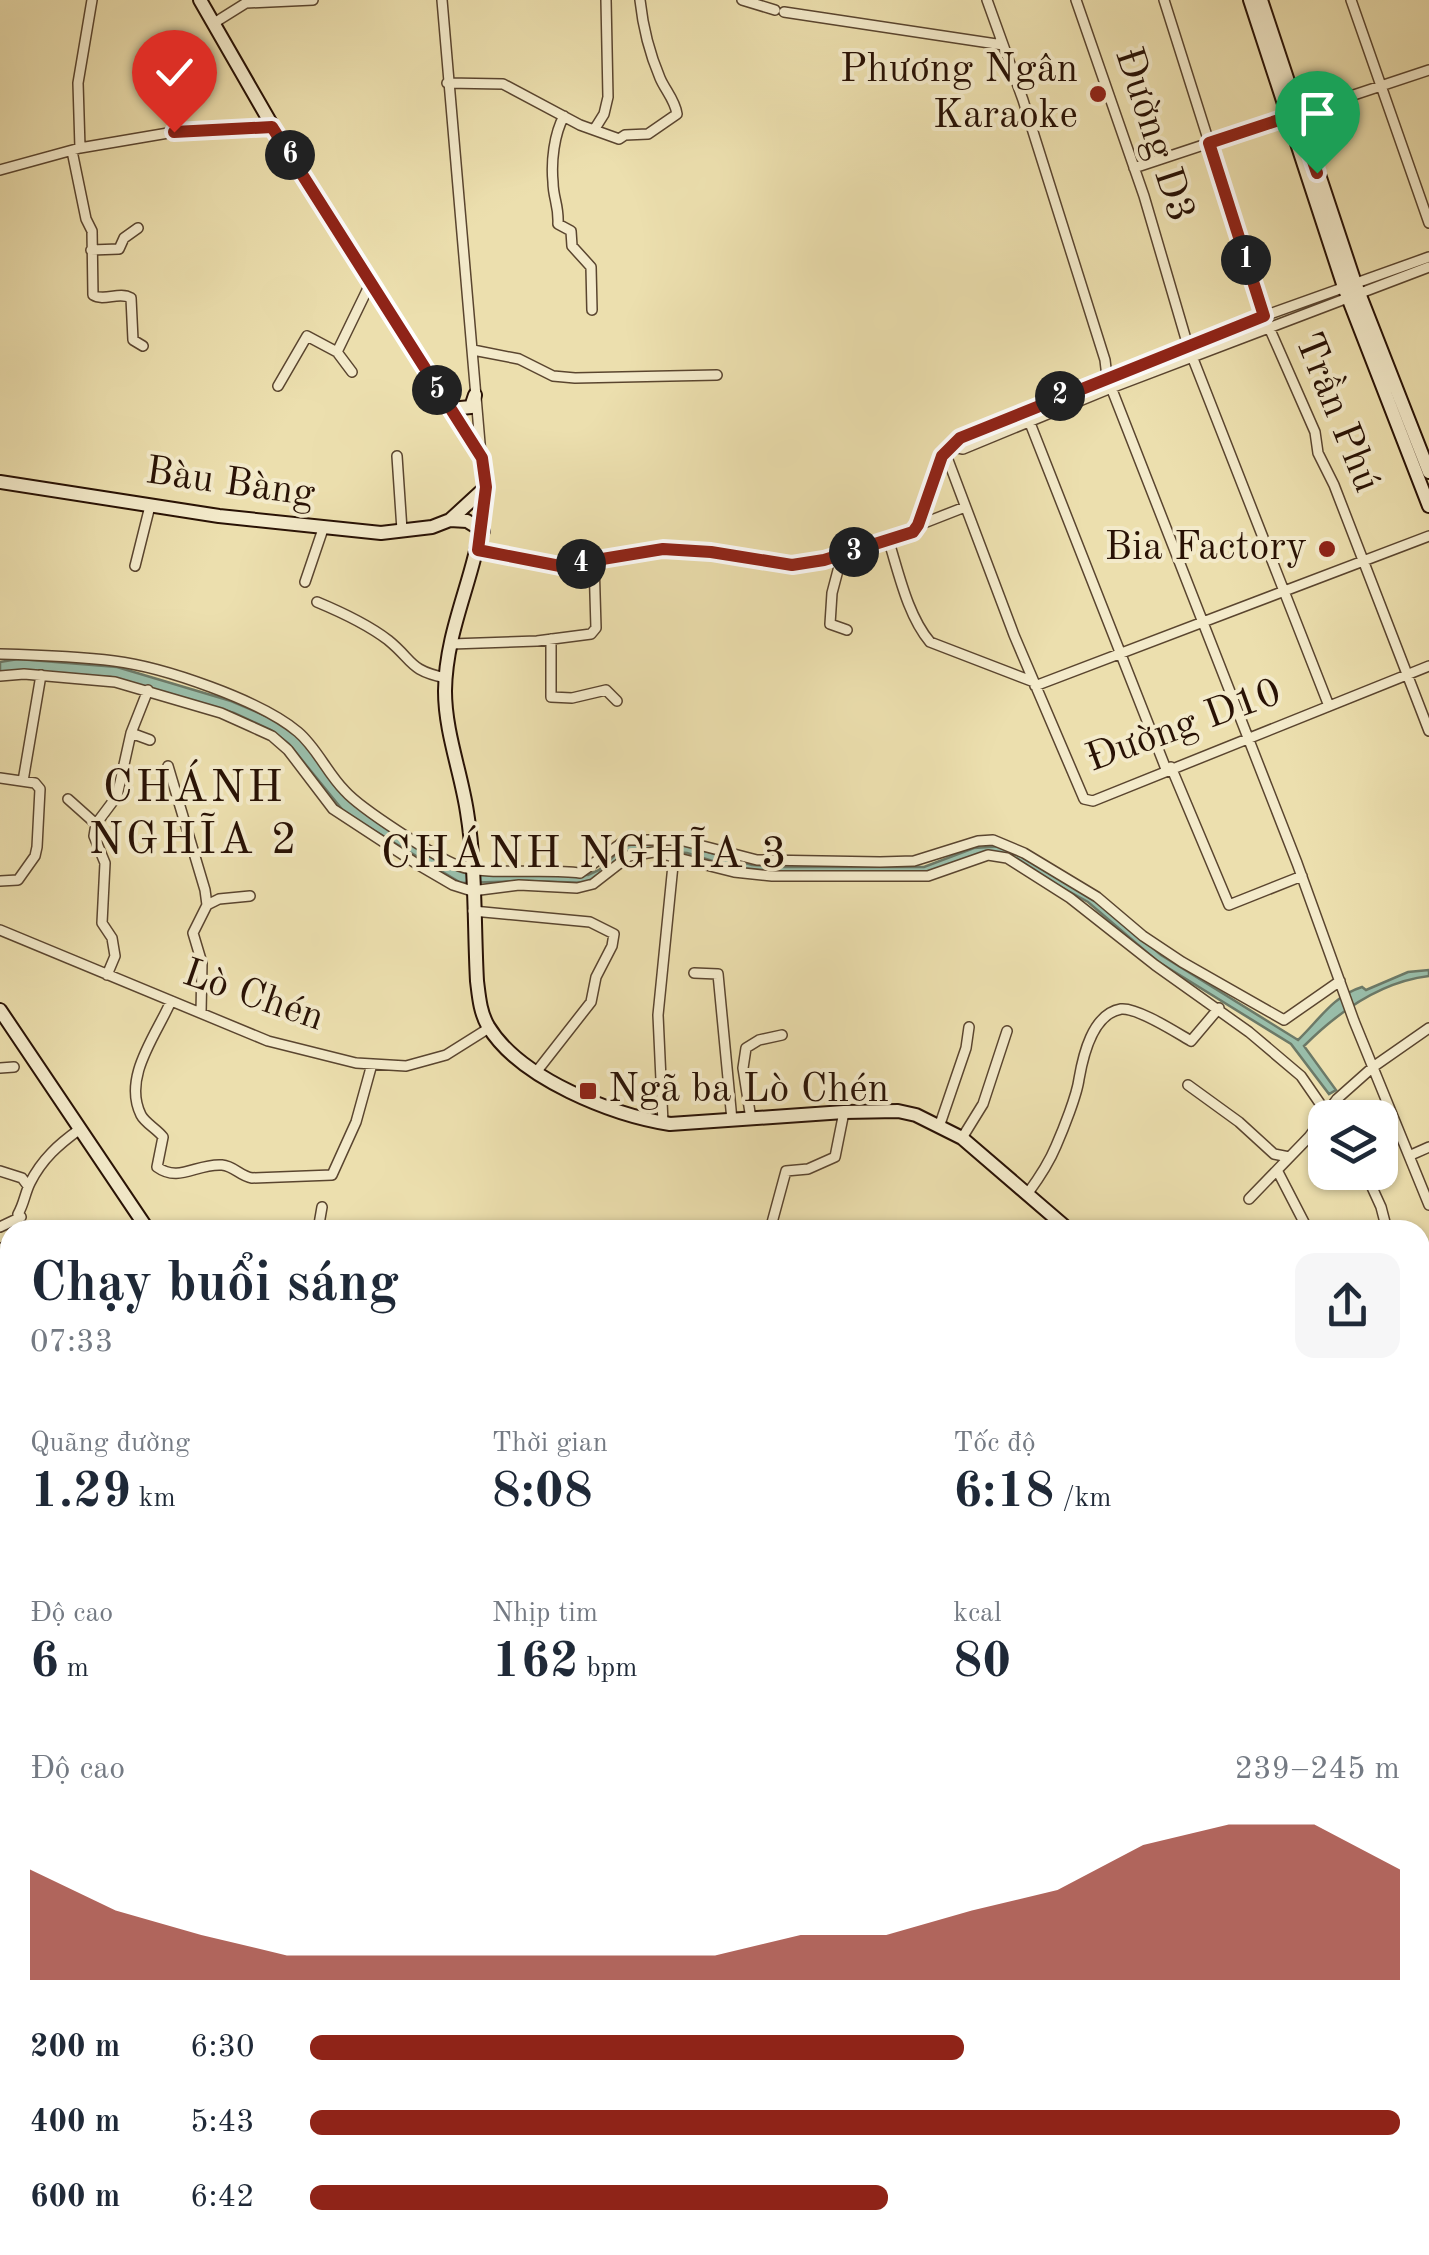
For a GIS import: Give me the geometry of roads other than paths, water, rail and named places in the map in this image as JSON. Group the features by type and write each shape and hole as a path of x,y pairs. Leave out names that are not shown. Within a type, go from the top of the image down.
{"main road":[{"path":"200,0 272,127 482,458 486,487 483,531 451,644 446,706 468,815 480,1007 489,1028 537,1071 571,1092 618,1113 663,1123 898,1111 940,1124 962,1138 1057,1220"},
{"path":"1256,1 1351,290 1422,466 1429,506"},
{"path":"450,409 471,407 476,396"},
{"name":"Bàu Bàng","path":"0,482 323,529 381,533 432,527 450,520"},
{"path":"450,520 486,487"},
{"path":"450,520 467,521 483,531"},
{"path":"0,1010 141,1220"}],"street":[{"path":"92,0 78,82 76,150 86,219 92,231 93,295 128,296 134,340 142,346"},
{"path":"214,23 246,2 313,0"},
{"path":"442,0 482,458"},
{"path":"594,130 608,97 606,0"},
{"path":"447,84 504,84 619,139 648,134 676,114 676,106 645,40 640,0"},
{"path":"742,0 780,11 1003,45"},
{"path":"987,0 1105,360 1109,383 1302,876 1354,1021 1429,1205"},
{"name":"Đường D3","path":"1076,0 1134,168 1190,351 1329,706"},
{"name":"Trần Phú","path":"1164,0 1264,316 1314,432 1318,452 1429,731"},
{"path":"1351,0 1429,223"},
{"path":"1134,168 1429,70"},
{"path":"564,116 557,134 552,181 559,206 558,224 571,231 572,246 591,266 592,310"},
{"path":"0,170 76,150 174,132 272,127"},
{"path":"90,250 119,250 124,238 138,228"},
{"path":"1190,351 1268,327 1429,257"},
{"path":"478,550 560,566 663,549 792,565 889,542 913,532 918,525 948,450 963,448 1027,415 1190,351 1264,316 1429,267"},
{"path":"337,352 370,284"},
{"path":"278,386 307,336 337,352 352,372"},
{"path":"473,350 519,359 553,376 717,375"},
{"path":"1027,415 1121,653 1228,904 1302,876"},
{"name":"Đường D10","path":"948,450 965,507 1084,799 1093,801 1429,666"},
{"path":"397,456 402,530"},
{"path":"136,566 150,506"},
{"path":"918,525 965,507"},
{"path":"304,582 323,529"},
{"path":"889,542 930,642 1034,684 1429,536"},
{"path":"842,555 832,593 830,624 847,630"},
{"path":"451,644 482,645 594,632 594,561"},
{"path":"317,602 350,616 386,639 412,668 446,678"},
{"path":"551,639 550,696 572,698 606,690 617,701"},
{"path":"0,654 116,661 233,696 301,734 345,792 375,814 456,866 471,870 544,869 580,873 618,843 629,840 680,840 756,860 914,861 993,840 1024,853 1097,896 1143,936 1227,990 1284,1020 1342,986"},
{"path":"23,781 41,675"},
{"path":"0,676 41,675 115,682 221,713 272,736 307,772 334,809 441,878 472,889 577,888 593,884 629,856 654,852 734,872 889,878 928,876 988,855 1008,858 1064,894 1217,1007 1301,1076 1318,1100"},
{"path":"107,975 115,956 112,938 102,922 105,864 94,836 96,824 117,796 131,733 148,690"},
{"path":"131,733 150,740"},
{"path":"307,772 321,759"},
{"path":"168,766 206,890 207,905 193,932 202,962 202,1013"},
{"path":"0,778 35,783 40,789 35,856 18,880 0,880"},
{"path":"68,799 96,824"},
{"path":"629,840 629,856"},
{"path":"940,852 948,870"},
{"path":"663,1123 658,1016 674,855"},
{"path":"1064,894 1072,882"},
{"path":"207,905 219,898 250,896"},
{"path":"473,911 590,922 614,934 596,977 591,1002 537,1071"},
{"name":"Lò Chén","path":"0,930 268,1041 372,1064 406,1066 446,1054 489,1028"},
{"path":"694,973 718,974 732,1120"},
{"path":"1028,1193 1057,1144 1079,1079 1081,1057 1100,1021 1116,1010 1133,1010 1164,1028 1177,1030 1191,1041 1227,990"},
{"path":"171,1001 148,1046 137,1083 137,1102 142,1118 163,1137 156,1167 176,1176 217,1164 252,1178 332,1175 356,1122 372,1064"},
{"path":"940,1124 969,1028"},
{"path":"1342,1100 1373,1066 1429,1028"},
{"path":"962,1138 983,1104 1007,1031"},
{"path":"752,1119 743,1068 746,1048 758,1040 782,1035"},
{"path":"0,1068 14,1067"},
{"path":"1188,1084 1274,1154 1289,1157"},
{"path":"773,1220 786,1171 808,1170 836,1157 844,1112"},
{"path":"14,1220 20,1217 28,1186 55,1147 80,1129"},
{"path":"1249,1199 1308,1137"},
{"path":"1411,1155 1429,1147"},
{"path":"0,1170 22,1178 28,1186"},
{"path":"1277,1170 1303,1220"},
{"path":"1373,1190 1384,1220"},
{"path":"320,1220 322,1207"}],"place":[{"name":"Phương Ngân Karaoke","path":"1098,94"},
{"name":"Bia Factory","path":"1327,549"},
{"name":"Ngã ba Lò Chén","path":"588,1091"}],"district":[{"name":"CHÁNH NGHĨA 2","path":"194,815"},
{"name":"CHÁNH NGHĨA 3","path":"585,855"}]}
